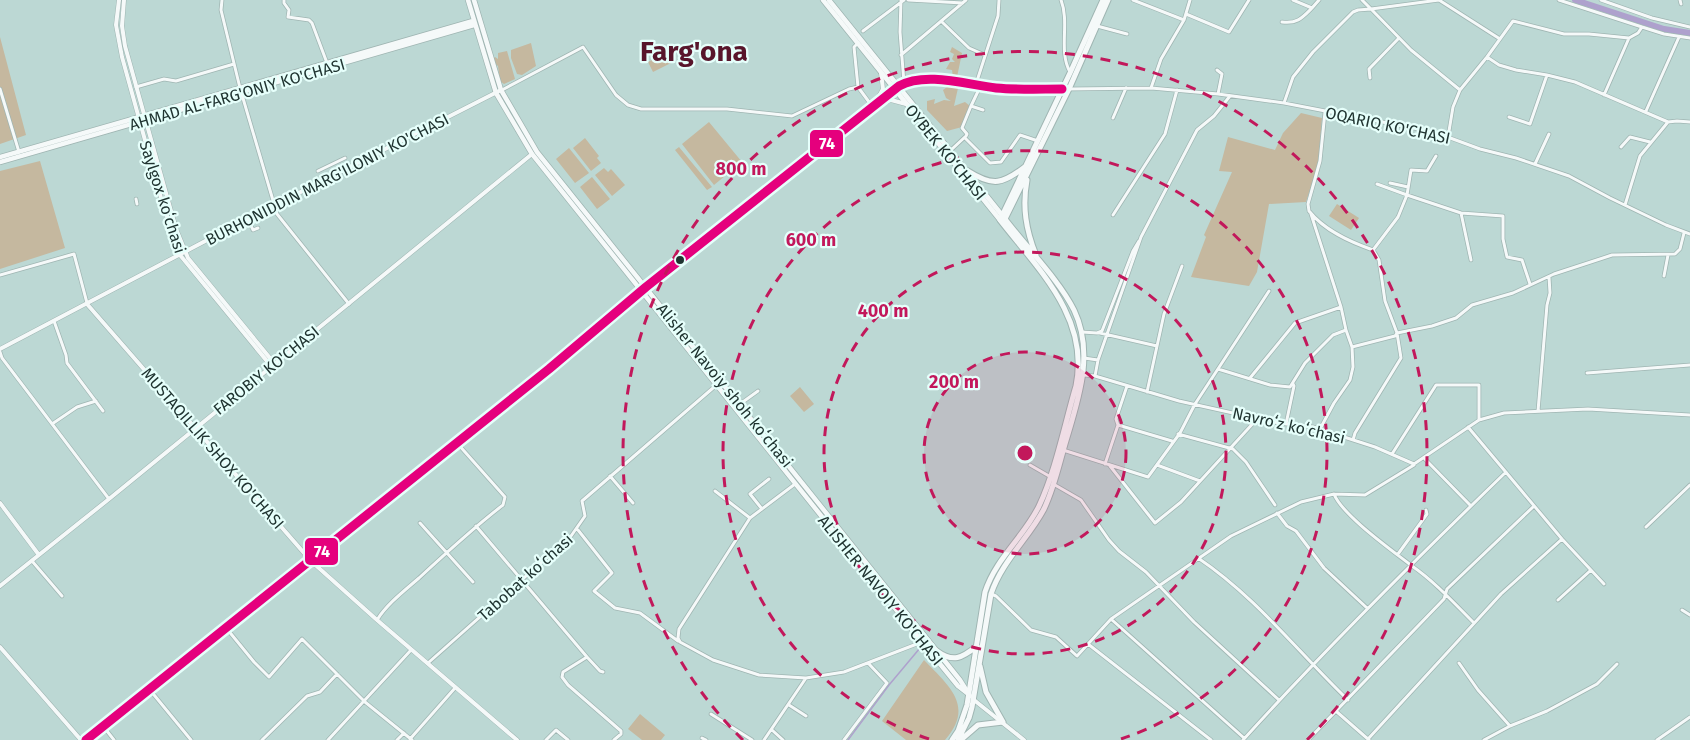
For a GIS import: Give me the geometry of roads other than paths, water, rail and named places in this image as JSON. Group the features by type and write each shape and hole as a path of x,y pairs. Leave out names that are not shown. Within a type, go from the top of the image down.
{"highway":[{"path":"1039,263 1027,227 1024,203 1029,165 1038,142 1066,89 1070,72 1102,0"},
{"path":"1003,220 1108,0"},
{"path":"968,171 980,179 994,182 1009,178 1029,165"},
{"path":"952,740 971,697 991,594 1006,561 1044,509 1084,375 1082,332 1073,308 1063,292 1003,220"},
{"path":"959,740 969,718 976,646 989,580 1002,558 1029,524 1040,504 1076,386 1082,354 1072,322 1059,296 1003,220"},
{"path":"937,651 946,657 957,658 968,654 976,646"},
{"path":"959,740 978,725 1003,722 986,692 979,662"}],"main road":[{"name":"Saylgox koʻchasi","path":"119,0 116,26 182,253 273,364"},
{"name":"Saylgox koʻchasi","path":"124,0 122,29 142,119"},
{"name":"Alisher Navoiy shoh koʻchasi","path":"468,0 496,93 532,154 801,479 971,697 1024,740"},
{"name":"Alisher Navoiy shoh koʻchasi","path":"474,0 501,90 537,152 796,483"},
{"name":"OYBEK KO‘CHASI","path":"823,0 881,71 900,86 908,105 1003,220"},
{"name":"OYBEK KO‘CHASI","path":"829,0 968,171 1003,220"},
{"name":"AHMAD AL-FARG'ONIY KO'CHASI","path":"240,90 327,63 474,23"},
{"name":"AHMAD AL-FARG'ONIY KO'CHASI","path":"0,162 474,23"},
{"path":"874,105 883,89 881,71"},
{"path":"86,740 549,369 644,288 900,86"},
{"name":"BURHONIDDIN MARG'ILONIY KO'CHASI","path":"0,351 182,253 501,90"},
{"path":"874,105 891,100 908,105"},
{"name":"AHMAD AL-FARG'ONIY KO'CHASI","path":"0,157 142,119"},
{"name":"FAROBIY KO'CHASI","path":"0,586 532,154"},
{"name":"MUSTAQILLIK SHOX KO'CHASI","path":"87,304 311,561 517,740"},
{"name":"ALISHER NAVOIY KO'CHASI","path":"796,483 922,642 958,686 971,697"},
{"path":"0,503 39,555"},
{"path":"0,647 81,740"}],"street":[{"path":"222,0 221,10 240,90 274,207 277,214 349,303"},
{"path":"284,0 289,10 288,17 309,20 312,23 327,63"},
{"path":"900,86 904,0"},
{"path":"863,31 904,0 965,2"},
{"path":"976,84 998,16 999,0"},
{"path":"1062,0 1065,64 1070,72"},
{"path":"1151,88 1164,53 1184,20 1190,0"},
{"path":"1186,14 1229,32 1249,0"},
{"path":"1293,0 1311,8"},
{"path":"1282,22 1294,22 1301,19 1319,0"},
{"path":"1362,0 1399,38 1460,90"},
{"path":"1284,103 1293,77 1313,52 1353,12 1358,10 1439,0 1500,39"},
{"path":"1559,0 1642,27 1690,38"},
{"path":"1601,0 1652,18 1690,27"},
{"path":"1135,1 1184,20"},
{"path":"901,55 965,2"},
{"path":"1448,137 1453,106 1460,90 1487,57 1510,22 1515,21 1564,34 1629,38 1638,33 1642,27"},
{"path":"942,22 969,48 985,55"},
{"path":"1097,26 1127,34"},
{"path":"1646,111 1680,36"},
{"path":"1370,78 1369,69 1399,38"},
{"path":"1604,95 1629,38"},
{"path":"859,43 854,47 858,87 874,105"},
{"path":"501,90 583,47 616,95 628,105 641,110 727,109 792,116 858,87"},
{"path":"1487,57 1499,65 1516,70 1575,82 1668,122 1690,122"},
{"path":"136,87 164,79 176,81 234,64"},
{"path":"1217,70 1222,74 1218,94"},
{"path":"1509,117 1530,124 1547,75"},
{"name":"OQARIQ KO'CHASI","path":"900,86 946,80 996,88 1151,88 1284,103 1411,127 1535,164 1569,176 1625,206 1690,234"},
{"path":"951,150 967,134 962,128 981,85"},
{"path":"1113,118 1126,88"},
{"path":"0,89 18,152"},
{"path":"1113,215 1165,134 1177,90"},
{"path":"1097,333 1102,330 1133,251 1197,130 1214,116 1230,96"},
{"path":"971,106 983,110"},
{"path":"1320,429 1350,380 1353,367 1352,347 1341,307 1308,204 1320,161 1325,112"},
{"path":"1625,206 1640,156 1668,122"},
{"path":"1535,164 1548,134"},
{"path":"965,138 990,164 1001,162 1020,135 1038,142"},
{"path":"1621,147 1630,136 1650,142"},
{"path":"1374,250 1398,217 1407,195 1411,170 1427,171 1436,156"},
{"path":"318,171 345,158"},
{"path":"1390,183 1408,187"},
{"path":"1377,184 1461,213 1503,216 1503,239 1507,257 1522,260 1530,285"},
{"path":"136,200 137,204"},
{"path":"1311,213 1328,229 1355,244 1374,250 1379,260 1385,301 1397,333 1400,361 1353,440"},
{"path":"1461,213 1471,260"},
{"path":"248,219 252,231 258,228"},
{"path":"1352,347 1456,318 1472,304 1513,293 1549,276 1617,254 1668,255 1678,253 1684,233"},
{"path":"1095,376 1098,360 1139,249 1141,237"},
{"name":"MUSTAQILLIK SHOX KO'CHASI","path":"0,275 74,254 87,304"},
{"path":"1664,276 1668,255"},
{"path":"1148,392 1164,314 1182,266"},
{"path":"1538,411 1550,293 1549,276"},
{"path":"1063,450 1148,477 1269,291"},
{"path":"1250,378 1295,323 1341,307"},
{"path":"54,321 67,363 103,411"},
{"path":"1287,424 1295,377 1333,335 1346,330"},
{"path":"1082,332 1108,335 1157,346"},
{"path":"0,351 2,358 109,499"},
{"path":"1082,354 1098,360"},
{"path":"1587,373 1690,365"},
{"path":"1218,369 1270,385 1290,387 1293,384"},
{"name":"Navroʻz koʻchasi","path":"1084,375 1095,376 1195,404 1320,429 1414,464"},
{"path":"1392,454 1436,385 1479,385 1479,420"},
{"path":"1107,464 1118,425 1116,419 1127,386"},
{"name":"Tabobat koʻchasi","path":"428,663 578,530 585,516 582,501 712,388"},
{"path":"740,404 758,391"},
{"path":"52,424 77,407 96,401"},
{"path":"991,594 996,596 1031,630 1056,637 1077,656 1111,619 1231,536 1301,502 1334,494 1365,495 1479,420 1504,413 1588,409 1690,415"},
{"path":"1107,464 1155,523 1181,502 1258,418"},
{"path":"1118,425 1172,441"},
{"path":"1468,427 1562,539 1604,584"},
{"path":"1178,434 1230,448 1246,462 1275,505"},
{"path":"377,620 382,612 447,552 502,505 505,497 457,443"},
{"path":"1424,458 1471,506"},
{"path":"1030,465 1050,477"},
{"path":"1157,465 1200,481"},
{"path":"1111,619 1244,739 1312,664 1410,564 1506,472"},
{"path":"610,476 633,503"},
{"path":"762,509 750,494 769,479"},
{"path":"680,642 679,629 750,518 801,479"},
{"path":"1053,484 1081,500 1109,540 1146,572 1212,639 1279,700"},
{"path":"1646,526 1690,485"},
{"path":"714,491 750,518"},
{"path":"1334,494 1338,504 1349,515 1445,594 1474,623"},
{"path":"1308,740 1444,599 1447,590 1534,506"},
{"path":"1398,554 1427,514 1426,510"},
{"path":"1277,513 1283,522 1296,531 1324,568 1367,608"},
{"path":"420,523 473,582"},
{"path":"476,526 587,657 603,672"},
{"path":"578,530 612,573 594,591 615,608 640,613 680,642 713,660 759,675 806,678 844,672 922,642"},
{"path":"1337,712 1368,740 1501,594 1562,539"},
{"path":"1198,558 1228,580 1263,611 1348,700"},
{"path":"32,561 62,596"},
{"path":"1558,600 1591,570"},
{"path":"1682,610 1690,615"},
{"path":"227,628 269,677 302,639 365,702 411,739 455,688"},
{"path":"1088,644 1211,740"},
{"path":"328,740 411,650"},
{"path":"587,657 562,672 562,677 568,685 621,731 621,734 614,740"},
{"path":"1459,663 1478,690 1510,726"},
{"path":"844,740 887,682 869,664"},
{"path":"1484,740 1510,726 1547,711 1597,684 1617,664"},
{"path":"262,740 307,696 320,692 338,674"},
{"path":"764,740 806,678"},
{"path":"150,690 191,740"},
{"path":"789,705 806,716"},
{"path":"711,714 752,740"},
{"path":"1657,740 1690,717"},
{"path":"103,726 114,740"},
{"path":"546,740 556,730 568,740"},
{"path":"772,730 783,740"},
{"path":"397,740 404,733"}],"waterway":[{"path":"1575,0 1664,29 1690,33"},
{"path":"848,740 920,648"}],"district":[{"name":"Farg'ona","path":"694,51"}]}
